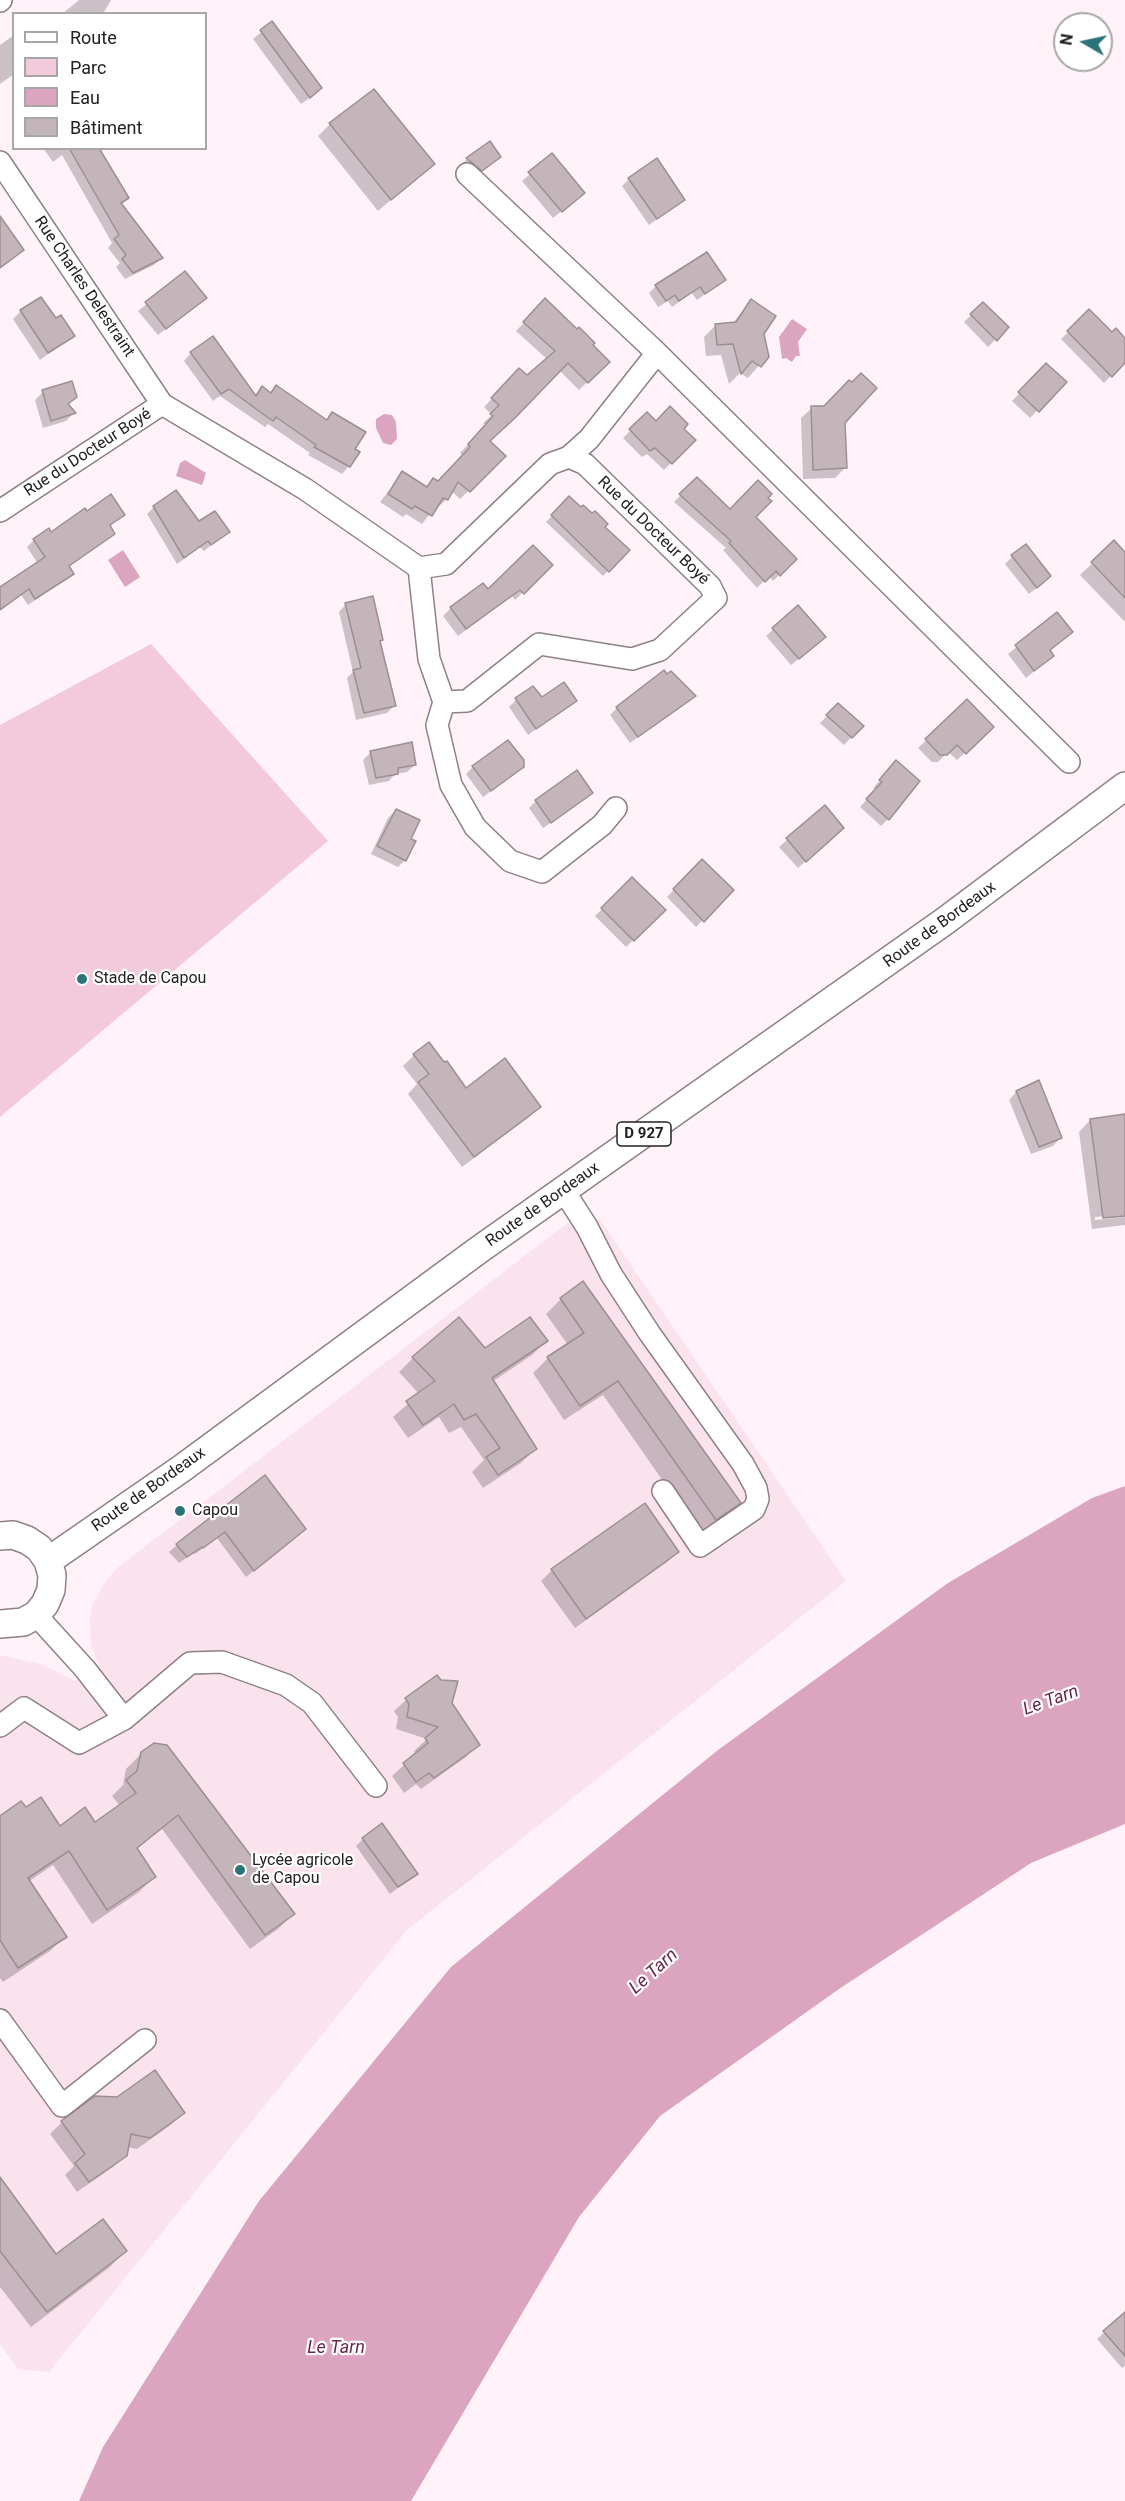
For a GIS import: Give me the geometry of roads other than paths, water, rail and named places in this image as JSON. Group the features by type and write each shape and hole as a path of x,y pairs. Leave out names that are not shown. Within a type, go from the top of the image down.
{"main road":[{"name":"Route de Bordeaux","path":"48,1561 181,1469 480,1249 917,941 1125,786"},
{"path":"0,1536 13,1535 39,1548 48,1561 52,1575 51,1590 45,1604 36,1615 23,1622 0,1624"}],"street":[{"name":"Rue Charles Delestraint","path":"2,169 162,404"},
{"path":"467,174 657,353 1069,762"},
{"path":"616,808 602,825 542,872 510,861 475,827 451,785 437,725 444,702 429,659 419,568 446,564 550,464 569,457 589,439 657,353"},
{"name":"Rue du Docteur Boyé","path":"0,511 162,404 305,489 419,568"},
{"name":"Rue du Docteur Boyé","path":"444,702 467,701 539,644 632,659 660,650 716,598 710,585 585,464 569,457"},
{"path":"564,1191 587,1227 611,1274 650,1334 743,1464 756,1488 758,1499 754,1509 700,1546 663,1491"},
{"path":"36,1615 85,1669 124,1719"},
{"path":"0,1726 24,1708 79,1743 124,1719 190,1663 222,1662 286,1685 312,1703 376,1786"},
{"path":"0,2020 62,2106 145,2040"}],"water":[{"path":"792,319 807,329 798,342 800,356 796,356 792,362 786,358 782,359 779,337"},
{"path":"384,414 392,415 396,422 397,439 391,445 383,443 376,428 376,419"},
{"path":"185,460 206,473 202,485 176,476 180,463"},
{"path":"123,550 140,577 125,587 108,560"},
{"name":"Le Tarn","path":"1125,1486 1125,1824 1031,1863 839,1989 660,2116 579,2217 411,2501 79,2501 103,2447 259,2201 451,1967 718,1750 948,1583 1092,1498"}],"place":[{"name":"Stade de Capou","path":"82,979"},
{"name":"Capou","path":"180,1511"},
{"name":"Lycée agricole de Capou","path":"240,1870"}]}
